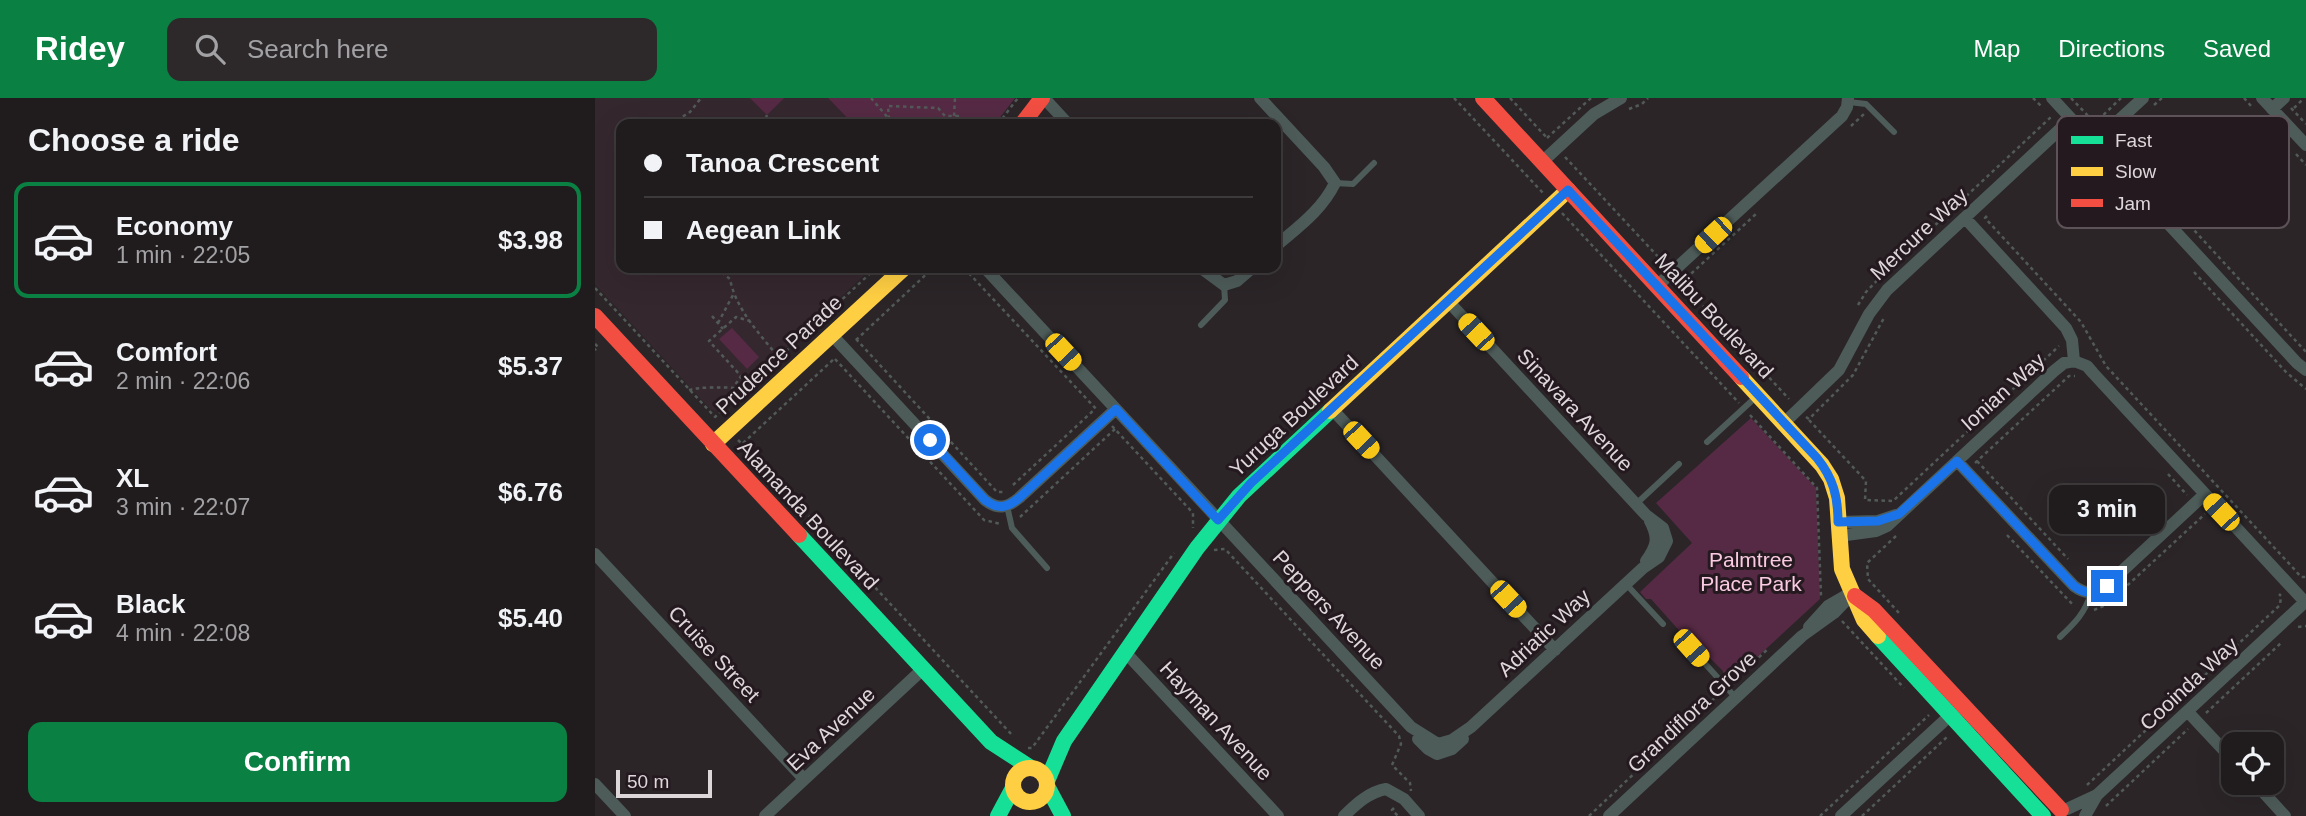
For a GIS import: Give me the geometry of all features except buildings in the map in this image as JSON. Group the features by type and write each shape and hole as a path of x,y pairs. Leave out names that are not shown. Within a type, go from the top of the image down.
{"street":[{"path":"1026,119 1043,98 1063,119"},
{"path":"1260,98 1279,119"},
{"name":"Malibu Boulevard","path":"1483,98 1827,471 1837,498 1842,569 1852,594"},
{"path":"1542,162 1600,109 1621,98"},
{"path":"2052,98 2069,116"},
{"path":"2262,98 2279,116"},
{"path":"1657,286 1836,121 1845,111 1848,100"},
{"path":"2272,109 2286,102"},
{"path":"2130,116 2147,103"},
{"path":"1281,121 1324,167 1335,183 1328,198 1319,208 1281,242"},
{"path":"2289,127 2306,145"},
{"name":"Mercure Way","path":"1784,423 1839,370 1869,314 1887,290 1965,218 2057,140"},
{"name":"Yuruga Boulevard","path":"1047,783 1064,741 1218,520 1239,496 1568,190"},
{"path":"1965,218 2066,328 2072,340 2074,361 2087,366 2306,602"},
{"path":"2172,228 2306,370"},
{"name":"Prudence Parade","path":"713,444 899,273"},
{"name":"Peppers Avenue","path":"990,273 1411,727 1438,749"},
{"path":"1208,273 1224,285 1237,281 1246,273"},
{"name":"Sinavara Avenue","path":"1448,301 1646,515 1663,528 1662,543"},
{"name":"Alamanda Boulevard","path":"597,323 991,743 1013,786"},
{"path":"832,335 985,500 999,508 1019,498 1116,409"},
{"name":"Ionian Way","path":"1839,529 1899,514 2060,366 2074,361"},
{"path":"1332,409 1555,650"},
{"path":"1957,461 2074,586 2084,593 2107,586 2205,494"},
{"name":"Adriatic Way","path":"1438,749 1471,727 1643,568 1659,557 1662,543"},
{"name":"Cruise Street","path":"595,554 804,779"},
{"path":"1852,594 1874,610 2043,816"},
{"name":"Grandiflora Grove","path":"1609,816 1831,609 1839,598 1852,594"},
{"name":"Cooinda Way","path":"2064,813 2097,794 2306,602"},
{"name":"Hayman Avenue","path":"1126,653 1278,816"},
{"name":"Eva Avenue","path":"765,816 923,669"},
{"path":"1842,816 1957,709"},
{"path":"1957,709 2064,813"},
{"path":"2189,712 2221,747"},
{"name":"Yuruga Boulevard","path":"1032,768 1064,741"},
{"name":"Alamanda Boulevard","path":"991,743 1032,768"},
{"path":"998,816 1017,775 1032,768 1041,772 1063,816"},
{"path":"1010,816 1041,798 1047,783"},
{"path":"595,784 625,816"},
{"path":"1013,786 1019,798 1031,802 1051,816"},
{"path":"1344,816 1358,803 1377,791 1386,789 1403,799 1419,816"},
{"name":"Cooinda Way","path":"2085,816 2097,794"},
{"path":"2266,795 2285,816"}],"lane":[{"path":"1848,100 1866,104 1893,132"},
{"path":"1335,183 1353,184 1374,163"},
{"path":"1201,325 1225,300 1224,285"},
{"path":"1707,442 1758,395"},
{"path":"1636,504 1679,464"},
{"path":"1007,506 1009,523 1047,568"},
{"path":"1626,584 1664,624"},
{"path":"2060,637 2086,610 2091,593"},
{"path":"1691,648 1736,698"}],"path":[{"path":"679,119 690,112 701,98"},
{"path":"871,98 889,119"},
{"path":"954,116 955,98"},
{"path":"1454,98 1817,488 1821,598 1911,696"},
{"path":"1510,98 1789,399"},
{"path":"1547,138 1591,98"},
{"path":"1621,112 1642,104 1648,98"},
{"path":"2071,98 2088,116"},
{"path":"2102,116 2121,98"},
{"path":"2147,103 2162,98"},
{"path":"2304,98 2286,102 2306,124"},
{"path":"1001,119 1015,99"},
{"path":"889,119 888,106 938,108 945,116 958,116 958,119"},
{"path":"766,119 767,115"},
{"path":"1994,209 1985,218 2081,322 2106,366 2301,577 2306,577"},
{"path":"2191,228 2306,352"},
{"path":"722,273 730,279 733,295 750,321 779,358"},
{"path":"715,417 871,273"},
{"path":"742,444 928,273"},
{"path":"595,288 1014,738"},
{"path":"717,323 733,295"},
{"path":"712,316 723,328"},
{"path":"689,390 733,388 741,376 709,341 736,317 750,321"},
{"path":"856,340 996,492 1005,492 1095,409"},
{"path":"1809,419 1866,481 1865,500 1893,501 2057,349 2059,340"},
{"path":"595,344 598,347 595,349"},
{"path":"835,359 984,520 995,524 1009,523 1021,516 1115,429"},
{"path":"1977,461 2076,568"},
{"path":"2001,528 2071,604 2086,610 2106,606 2205,514"},
{"path":"1024,749 1032,748 1176,550"},
{"path":"1588,816 1774,643"},
{"path":"1821,816 1929,715 1948,736 1862,816"}],"shaded area":[{"path":"595,98 828,98 848,119 616,119 616,273 867,273 718,411 711,410 595,284"}],"green space":[{"path":"750,98 784,98 767,115"},
{"path":"828,98 1015,98 999,119 848,119"},
{"path":"732,328 759,357 747,369 719,339"},
{"name":"Palmtree Place Park","path":"1751,418 1816,488 1820,599 1729,683 1723,678 1723,671 1708,656 1701,655 1651,599 1646,599 1640,592 1692,543 1656,503"}],"traffic: fast":[{"path":"1047,781 1064,741 1197,548 1239,496 1330,411"},
{"path":"799,535 991,742 1031,768"},
{"path":"1878,636 2043,816"},
{"path":"1047,786 1063,816"},
{"path":"998,816 1013,788"}],"traffic: slow":[{"path":"1330,411 1568,190"},
{"path":"713,444 899,273"},
{"path":"1741,377 1822,465 1831,479 1837,498 1842,569 1864,620 1878,636"},
{"path":"1030,768 1042,773 1047,785 1042,797 1030,802 1018,797 1013,785 1018,773 1030,768"}],"traffic: jam":[{"path":"1026,119 1042,98"},
{"path":"1483,98 1741,377"},
{"path":"595,316 799,535"},
{"path":"1855,596 1874,610 2061,810"}],"route":[{"path":"930,440 985,500 999,508 1019,498 1116,409 1218,520 1251,483 1568,190 1817,458 1835,488 1838,522 1878,521 1899,514 1957,461 2074,586 2084,593 2100,591 2107,586"}]}
